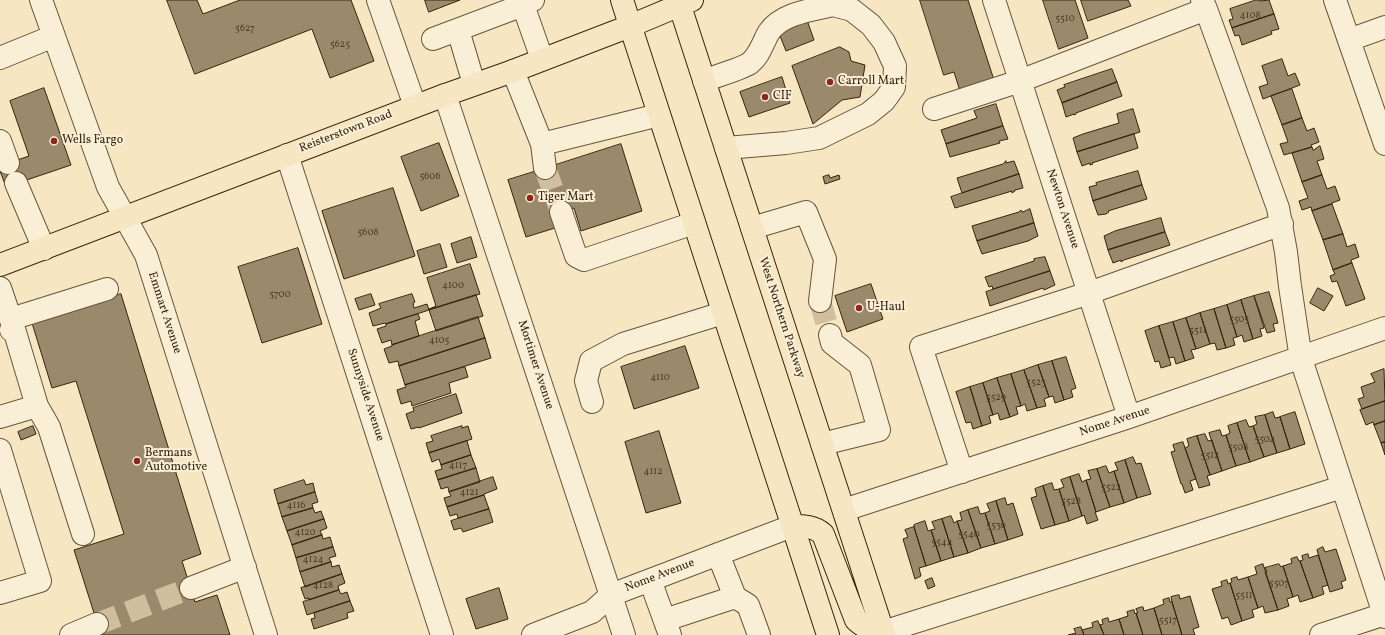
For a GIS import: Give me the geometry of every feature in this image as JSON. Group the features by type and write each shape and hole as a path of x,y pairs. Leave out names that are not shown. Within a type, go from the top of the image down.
{"main road":[{"path":"622,0 828,635"},
{"name":"Reisterstown Road","path":"0,265 125,218 287,154 474,84 513,71 630,26 683,2"},
{"name":"West Northern Parkway","path":"683,2 704,81 883,633"},
{"path":"792,526 809,527 818,530 823,534 856,620 862,626 873,631 883,633"}],"street":[{"name":"Emmart Avenue","path":"41,0 108,187 146,255 266,635"},
{"path":"378,0 415,106"},
{"name":"Newton Avenue","path":"994,0 1130,417"},
{"path":"1335,0 1385,144"},
{"path":"704,81 749,64 760,51 770,31 781,21 832,2 852,10 870,24 884,42 895,66 894,86 884,101 868,114 819,138 786,143 726,148"},
{"path":"433,39 528,3 542,59"},
{"path":"934,109 1020,81 1204,5 1275,200 1282,224 1301,359 1385,615 1321,635"},
{"path":"1349,40 1385,27"},
{"path":"458,30 474,84"},
{"path":"0,58 54,36"},
{"path":"513,71 542,144 545,168"},
{"name":"Mortimer Avenue","path":"445,95 624,635"},
{"path":"542,144 659,115"},
{"path":"0,141 8,163"},
{"name":"Sunnyside Avenue","path":"287,154 442,635"},
{"path":"16,183 44,249"},
{"path":"561,212 576,256 584,260 694,223"},
{"path":"752,228 806,212 825,259 820,302"},
{"path":"962,472 921,348 1089,293 1282,224"},
{"path":"0,288 8,327 37,406 49,427 83,534"},
{"path":"8,327 107,289"},
{"path":"592,402 586,381 591,361 623,344 723,312"},
{"name":"Nome Avenue","path":"844,510 1130,417 1301,359 1385,328"},
{"path":"822,444 879,430 860,365 832,342 830,335"},
{"path":"0,418 37,406"},
{"path":"0,450 40,581 0,593"},
{"path":"883,633 1342,486"},
{"name":"Nome Avenue","path":"533,635 592,612 611,595 792,526"},
{"path":"718,554 735,597 748,606 758,635"},
{"path":"191,588 245,567"},
{"path":"650,580 667,627 735,597"},
{"path":"71,635 97,624"}],"building":[{"path":"167,0 197,0 203,14 240,0 351,0 374,61 330,78 312,29 195,74"},
{"path":"425,0 460,0 429,12"},
{"path":"920,0 968,0 994,80 960,91 954,72 944,75"},
{"path":"1043,0 1075,0 1088,38 1059,49"},
{"path":"1081,0 1128,0 1131,6 1088,21"},
{"path":"1256,0 1269,0 1274,14 1232,28 1229,20 1233,19 1230,9"},
{"path":"1274,14 1279,29 1271,31 1272,34 1242,45 1239,35 1235,36 1232,28"},
{"path":"807,20 814,40 786,51 778,31"},
{"name":"Carroll Mart","path":"840,47 849,52 851,61 865,65 860,97 842,100 813,124 792,66"},
{"path":"1282,59 1288,76 1295,73 1300,85 1263,99 1259,87 1268,84 1262,66"},
{"path":"1112,69 1117,82 1062,103 1057,90 1065,87 1064,85"},
{"name":"CIF","path":"782,77 790,103 749,117 740,92"},
{"path":"1117,82 1122,96 1066,117 1062,103"},
{"path":"44,88 71,165 6,187 0,171 0,166 29,156 10,101"},
{"path":"1292,89 1302,118 1282,125 1271,96"},
{"path":"996,104 1003,126 946,144 941,130 977,118 974,111"},
{"path":"1133,109 1140,132 1077,152 1073,138 1119,123 1117,114"},
{"path":"1302,118 1307,131 1314,128 1319,142 1311,145 1312,147 1284,155 1280,144 1288,142 1282,125"},
{"path":"1003,126 1008,139 999,141 1000,143 950,157 946,144"},
{"path":"1134,134 1138,148 1092,163 1093,164 1090,165 1090,163 1082,166 1077,152"},
{"path":"439,143 459,196 421,211 401,157"},
{"path":"621,144 642,211 581,231 574,208 551,216 537,171"},
{"path":"1320,146 1324,159 1317,161 1322,175 1302,182 1292,153 1312,147 1313,150"},
{"path":"1006,161 1006,163 1014,161 1019,174 962,193 957,178 1003,164"},
{"name":"Tiger Mart","path":"537,171 555,228 526,237 508,180"},
{"path":"1138,171 1142,185 1093,201 1089,187 1097,185 1096,183"},
{"path":"1019,174 1023,188 1015,190 1012,193 1012,191 955,208 951,197"},
{"path":"829,175 830,178 839,175 840,179 825,184 823,177"},
{"path":"1322,175 1327,189 1335,186 1340,200 1312,211 1311,207 1302,210 1299,201 1308,198 1302,182"},
{"path":"1142,185 1147,199 1108,211 1109,212 1106,214 1098,215 1093,201"},
{"path":"393,188 415,256 344,279 322,211"},
{"path":"1332,204 1343,234 1323,240 1312,211"},
{"path":"1030,209 1034,223 977,241 972,226 1019,212 1021,210 1022,212"},
{"path":"1161,218 1165,232 1108,250 1104,236 1115,231"},
{"path":"1034,223 1038,236 1028,241 982,254 977,241"},
{"path":"1165,232 1170,245 1121,262 1121,260 1113,263 1108,250"},
{"path":"1343,234 1347,247 1355,244 1359,257 1351,260 1352,263 1333,270 1323,240"},
{"path":"471,237 477,257 457,263 451,244"},
{"path":"440,244 447,267 424,274 417,251"},
{"path":"298,248 322,324 262,343 238,267"},
{"path":"1045,257 1050,271 993,289 992,286 989,287 985,277 1034,261 1034,259"},
{"path":"1352,263 1365,299 1346,306 1337,281 1332,282 1330,276 1335,274 1333,270"},
{"path":"470,264 480,294 429,310 436,306 427,278"},
{"path":"1050,271 1055,285 1044,290 1043,288 990,306 986,292"},
{"name":"U-Haul","path":"871,284 883,319 847,332 835,296"},
{"path":"1318,288 1333,296 1324,311 1310,303"},
{"path":"1269,292 1278,323 1273,324 1275,331 1267,333 1254,296"},
{"name":"Bermans Automotive","path":"121,294 201,554 182,561 195,602 217,595 230,635 101,635 74,550 124,534 76,381 52,388 32,323"},
{"path":"371,294 375,305 359,310 355,299"},
{"path":"412,294 415,302 413,303 414,308 427,304 429,310 386,324 373,326 369,313 381,308 379,304"},
{"path":"476,295 483,316 436,331 429,310"},
{"path":"1254,296 1264,328 1260,329 1262,336 1253,339 1241,300"},
{"path":"1241,300 1253,339 1244,342 1242,335 1237,337 1227,305"},
{"path":"1227,305 1237,337 1233,338 1235,345 1226,348 1214,309"},
{"path":"1214,309 1226,348 1217,350 1215,343 1210,344 1200,313"},
{"path":"1200,313 1210,344 1196,349 1186,318"},
{"path":"418,314 420,319 415,321 419,336 392,345 391,340 382,343 377,329 386,326 386,324"},
{"path":"478,317 485,338 399,366 398,361 389,363 384,349 392,345"},
{"path":"1186,318 1196,349 1191,350 1194,358 1185,361 1173,322"},
{"path":"1173,322 1185,361 1176,364 1174,357 1169,358 1159,326"},
{"path":"1159,326 1171,365 1161,368 1159,361 1155,362 1145,331"},
{"path":"485,338 491,358 405,385 399,366"},
{"path":"685,346 699,388 634,409 621,367"},
{"path":"1066,357 1076,388 1071,390 1073,397 1064,400 1052,361"},
{"path":"1052,361 1064,400 1055,403 1053,396 1049,397 1038,365"},
{"path":"1038,365 1049,397 1044,399 1046,406 1037,408 1024,370"},
{"path":"465,367 468,377 449,383 451,393 412,406 411,401 401,404 397,390 406,387 405,385"},
{"path":"1384,369 1385,401 1362,409 1358,399 1364,397 1361,387 1375,382 1371,374"},
{"path":"1024,370 1037,408 1027,411 1025,404 1021,406 1011,374"},
{"path":"1011,374 1021,406 1016,407 1018,414 1010,417 997,378"},
{"path":"997,378 1010,417 1000,420 998,413 993,415 983,383"},
{"path":"983,383 993,415 989,416 991,423 982,426 970,387"},
{"path":"970,387 982,426 973,429 971,422 966,423 956,392"},
{"path":"456,394 462,413 419,428 411,429 406,414 414,411 413,408"},
{"path":"1385,401 1385,421 1374,425 1373,422 1366,425 1360,410"},
{"path":"1273,412 1275,418 1280,417 1290,449 1277,453 1265,415"},
{"path":"1295,412 1305,444 1290,449 1280,417"},
{"path":"1265,415 1277,453 1264,457 1253,426 1257,424 1255,417"},
{"path":"1246,420 1249,427 1253,426 1264,457 1250,462 1237,423"},
{"path":"1385,421 1385,442 1381,443 1374,425"},
{"path":"1237,423 1250,462 1236,466 1226,435 1230,433 1228,426"},
{"path":"33,426 36,434 21,440 18,432"},
{"path":"462,426 462,428 468,426 472,439 429,453 426,443 433,441 431,436"},
{"path":"1220,430 1222,436 1226,435 1236,466 1222,471 1209,433"},
{"path":"659,431 681,503 646,513 625,442"},
{"path":"1205,434 1208,441 1212,440 1222,471 1210,475 1197,436"},
{"path":"1197,436 1210,475 1207,476 1210,485 1199,488 1185,448 1189,446 1187,439"},
{"path":"467,441 471,455 441,465 439,459 432,462 429,453"},
{"path":"1183,442 1196,479 1190,481 1193,490 1185,493 1171,452 1175,451 1173,445"},
{"path":"1385,442 1385,455 1381,443"},
{"path":"471,455 476,468 438,480 435,471 442,469 441,465"},
{"path":"1133,457 1136,464 1141,463 1151,494 1137,498 1125,460"},
{"path":"1125,460 1137,498 1124,503 1114,471 1118,470 1115,463"},
{"path":"1106,466 1109,473 1114,471 1124,503 1110,507 1097,469"},
{"path":"476,468 480,482 449,492 448,487 441,489 438,480"},
{"path":"1097,469 1110,507 1096,512 1086,480 1091,479 1088,471"},
{"path":"1079,474 1082,482 1086,480 1098,520 1087,524 1084,515 1082,516 1070,477"},
{"path":"493,477 497,489 484,495 447,507 444,498 451,496 449,492"},
{"path":"1070,477 1082,516 1069,521 1059,489 1064,487 1061,480"},
{"path":"304,480 306,485 313,483 315,492 278,504 274,490"},
{"path":"1052,483 1054,490 1059,489 1069,521 1055,525 1043,486"},
{"path":"1043,486 1055,525 1041,529 1031,498 1037,496 1035,489"},
{"path":"315,492 318,502 312,504 313,508 282,517 278,504"},
{"path":"484,495 489,509 458,518 457,514 450,516 447,507"},
{"path":"1005,498 1007,505 1013,503 1023,535 1008,540 996,501"},
{"path":"996,501 1008,540 995,544 985,513 990,511 987,504"},
{"path":"978,507 980,514 985,513 995,544 981,548 968,510"},
{"path":"313,508 315,513 321,511 324,519 287,531 282,517"},
{"path":"489,509 493,522 463,532 461,528 454,530 451,521"},
{"path":"968,510 981,548 968,553 957,521 962,520 960,513"},
{"path":"951,516 954,523 957,521 968,553 954,557 942,519"},
{"path":"324,519 327,528 320,531 322,535 292,545 287,531"},
{"path":"942,519 954,557 941,561 931,530 935,529 932,522"},
{"path":"925,521 928,531 931,530 941,561 926,566 914,527 914,525"},
{"path":"914,527 926,566 919,568 921,576 915,579 903,539 908,537 905,530"},
{"path":"322,535 323,539 330,537 333,547 296,558 292,545"},
{"path":"333,547 336,556 329,558 331,562 300,572 296,558"},
{"path":"1323,547 1325,552 1336,549 1346,580 1341,582 1343,588 1330,592 1317,550"},
{"path":"1308,554 1309,558 1318,555 1328,585 1322,587 1324,594 1313,598 1300,561 1303,560 1302,556"},
{"path":"1297,557 1300,561 1313,598 1300,602 1298,595 1293,597 1283,566 1292,563 1291,559"},
{"path":"331,562 332,567 339,565 342,574 305,587 300,572"},
{"path":"1263,564 1278,610 1265,613 1263,606 1258,608 1248,577 1257,574 1255,567"},
{"path":"1279,564 1281,567 1283,566 1293,597 1287,599 1289,606 1278,610 1265,568"},
{"path":"342,574 345,583 338,586 339,590 309,600 309,598 305,599 301,588"},
{"path":"1237,577 1238,580 1248,577 1258,608 1252,610 1254,617 1242,621 1230,583 1232,582 1231,579"},
{"path":"932,578 935,586 928,589 925,581"},
{"path":"1227,580 1228,584 1230,583 1242,621 1231,625 1228,617 1222,619 1212,589 1222,586 1221,582"},
{"path":"499,588 508,619 476,629 466,599"},
{"path":"339,590 341,594 347,592 350,601 307,615 303,602"},
{"path":"1179,595 1180,599 1190,596 1199,627 1193,629 1195,635 1182,635 1171,597"},
{"path":"1169,598 1170,602 1172,602 1182,635 1162,635 1154,608 1164,604 1163,600"},
{"path":"350,601 354,611 347,613 348,618 314,629 311,619 315,618 314,613"},
{"path":"1143,607 1144,611 1154,608 1162,635 1143,635 1136,609"},
{"path":"1134,610 1143,635 1124,635 1119,619 1128,616 1127,612"},
{"path":"1108,618 1109,622 1119,619 1124,635 1104,635 1100,625 1103,624 1102,620"},
{"path":"1098,621 1104,635 1084,635 1082,630 1093,627 1092,623"},
{"path":"1081,627 1084,635 1068,635 1076,633 1074,629"}],"tunnel":[{"path":"545,168 561,212"},
{"path":"820,301 830,335"},
{"path":"97,624 191,588"}],"place":[{"name":"Carroll Mart","path":"830,82"},
{"name":"CIF","path":"765,97"},
{"name":"Wells Fargo","path":"54,141"},
{"name":"Tiger Mart","path":"530,198"},
{"name":"U-Haul","path":"859,308"},
{"name":"Bermans Automotive","path":"137,461"}]}
